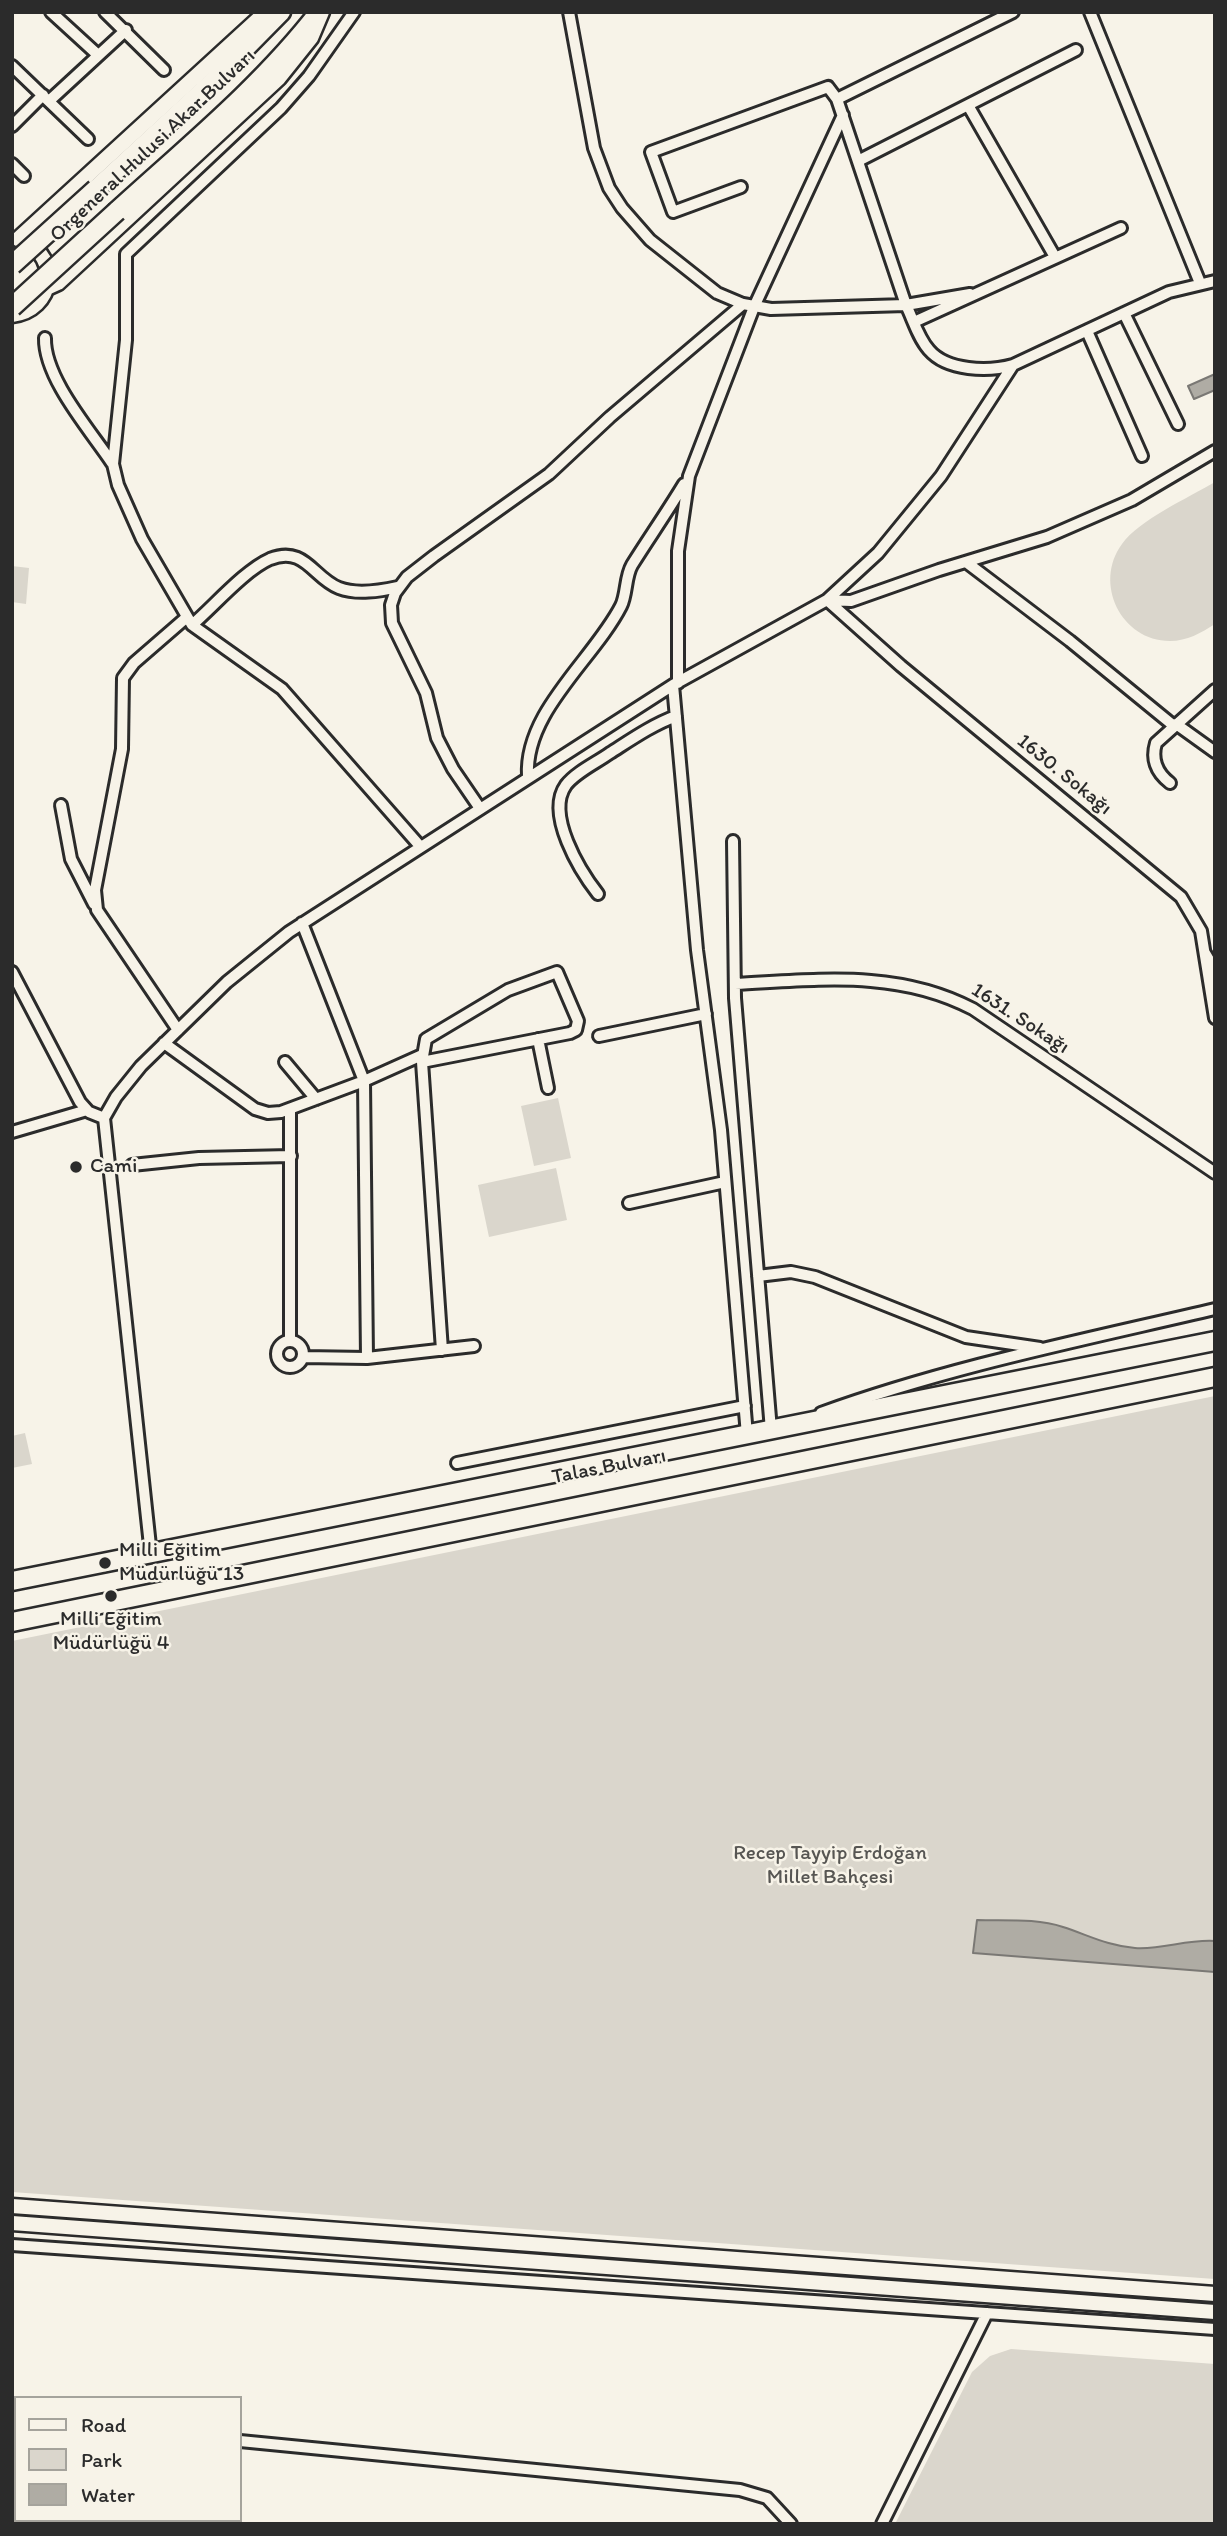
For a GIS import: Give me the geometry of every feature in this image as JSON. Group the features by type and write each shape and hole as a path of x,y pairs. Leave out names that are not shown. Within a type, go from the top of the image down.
{"main road":[{"name":"Orgeneral Hulusi Akar Bulvarı","path":"12,265 210,84 281,12"},
{"name":"Orgeneral Hulusi Akar Bulvarı","path":"14,315 117,211 242,97 290,48 320,12"},
{"name":"Talas Bulvarı","path":"12,1581 1215,1341"},
{"name":"Talas Bulvarı","path":"12,1611 1215,1367"},
{"path":"12,1622 1215,1377"}],"street":[{"path":"51,12 98,55"},
{"path":"105,12 164,70"},
{"path":"12,126 98,55 123,27 128,12"},
{"path":"47,288 49,272 44,257 33,246 15,239 266,12"},
{"path":"14,315 34,308 47,288 69,274 265,92 312,38 320,12"},
{"path":"354,12 309,76 281,108 126,254 126,340 113,464 118,485 139,533 190,621 282,689 419,845"},
{"path":"569,12 594,148 617,201 662,251 717,293 748,306 906,305 970,294"},
{"path":"837,99 1013,12"},
{"path":"1090,12 1200,283"},
{"path":"858,161 969,107 1076,50"},
{"path":"12,66 88,139"},
{"path":"741,187 673,212 651,152 828,87 837,99 906,305 925,344 941,359 982,369 1013,365 1169,292 1215,281"},
{"path":"969,107 1055,257"},
{"path":"747,1436 725,1182 676,716 678,551 689,476 748,306 843,115"},
{"path":"12,164 24,176"},
{"path":"914,322 970,294 1121,228"},
{"path":"479,807 453,769 437,738 426,693 392,623 391,605 398,587 434,556 549,474 610,417 748,306"},
{"path":"1124,313 1178,424"},
{"path":"1087,331 1142,456"},
{"path":"45,338 47,359 54,376 113,464"},
{"path":"151,1555 104,1118 123,1086 247,964 302,923 419,845 676,684 827,600 878,553 941,476 1013,365"},
{"path":"827,600 851,601 1047,537 1104,513 1215,451"},
{"path":"528,776 528,757 535,737 559,692 622,605 632,566 689,476"},
{"path":"97,910 96,881 122,749 123,678 134,663 259,566 280,556 302,559 334,586 345,590 374,591 398,587"},
{"path":"966,562 1175,725 1215,752"},
{"name":"1630. Sokağı","path":"827,600 901,666 1181,897 1197,922 1215,1017"},
{"path":"1170,783 1158,771 1154,751 1159,739 1215,690"},
{"path":"598,894 581,871 568,844 561,819 561,794 573,778 651,726 676,716"},
{"path":"61,805 71,859 97,910 178,1030"},
{"path":"733,841 735,984 771,1430 864,1397 1215,1309"},
{"path":"302,923 363,1081 368,1358"},
{"path":"1204,951 1215,970"},
{"path":"12,972 87,1110 104,1118"},
{"path":"164,1043 255,1109 275,1114 422,1058 570,1033 578,1027 578,1018 556,972 509,990 426,1039 422,1058 442,1350"},
{"name":"1631. Sokağı","path":"735,984 863,978 905,984 940,993 973,1009 1215,1173"},
{"path":"599,1035 706,1014"},
{"path":"538,1039 548,1088"},
{"path":"285,1062 316,1099"},
{"path":"289,1340 290,1109"},
{"path":"12,1132 87,1110"},
{"path":"132,1165 199,1158 291,1156"},
{"path":"629,1203 725,1182"},
{"path":"758,1276 791,1272 815,1277 966,1338 1047,1349"},
{"path":"289,1340 278,1347 278,1360 285,1366 294,1367 303,1357 368,1358 474,1346"},
{"path":"289,1340 300,1345 303,1357"},
{"path":"457,1463 745,1406"},
{"path":"12,2206 1215,2294"},
{"path":"12,2223 1215,2312"},
{"path":"12,2245 1215,2329"},
{"path":"882,2524 987,2313"},
{"path":"242,2441 740,2490 767,2498 792,2524"}],"green space":[{"path":"1215,482 1215,624 1182,640 1153,638 1126,621 1117,607 1110,576 1114,559 1122,544 1140,526"},
{"path":"12,566 29,568 26,604 12,602"},
{"path":"558,1098 571,1158 534,1166 521,1106"},
{"path":"556,1168 567,1220 489,1237 478,1185"},
{"name":"Recep Tayyip Erdoğan Millet Bahçesi","path":"1215,1396 1215,2279 12,2192 12,1641"},
{"path":"25,1433 32,1464 12,1468 12,1436"},
{"path":"1011,2349 1215,2364 1215,2524 895,2524 972,2372 990,2356"}],"water":[{"path":"1215,374 1215,390 1194,399 1188,386"},
{"path":"977,1920 1042,1922 1107,1943 1135,1948 1215,1941 1215,1972 973,1953"}],"place":[{"name":"Cami","path":"76,1167"},
{"name":"Milli Eğitim Müdürlüğü 13","path":"105,1563"},
{"name":"Milli Eğitim Müdürlüğü 4","path":"111,1596"}]}
